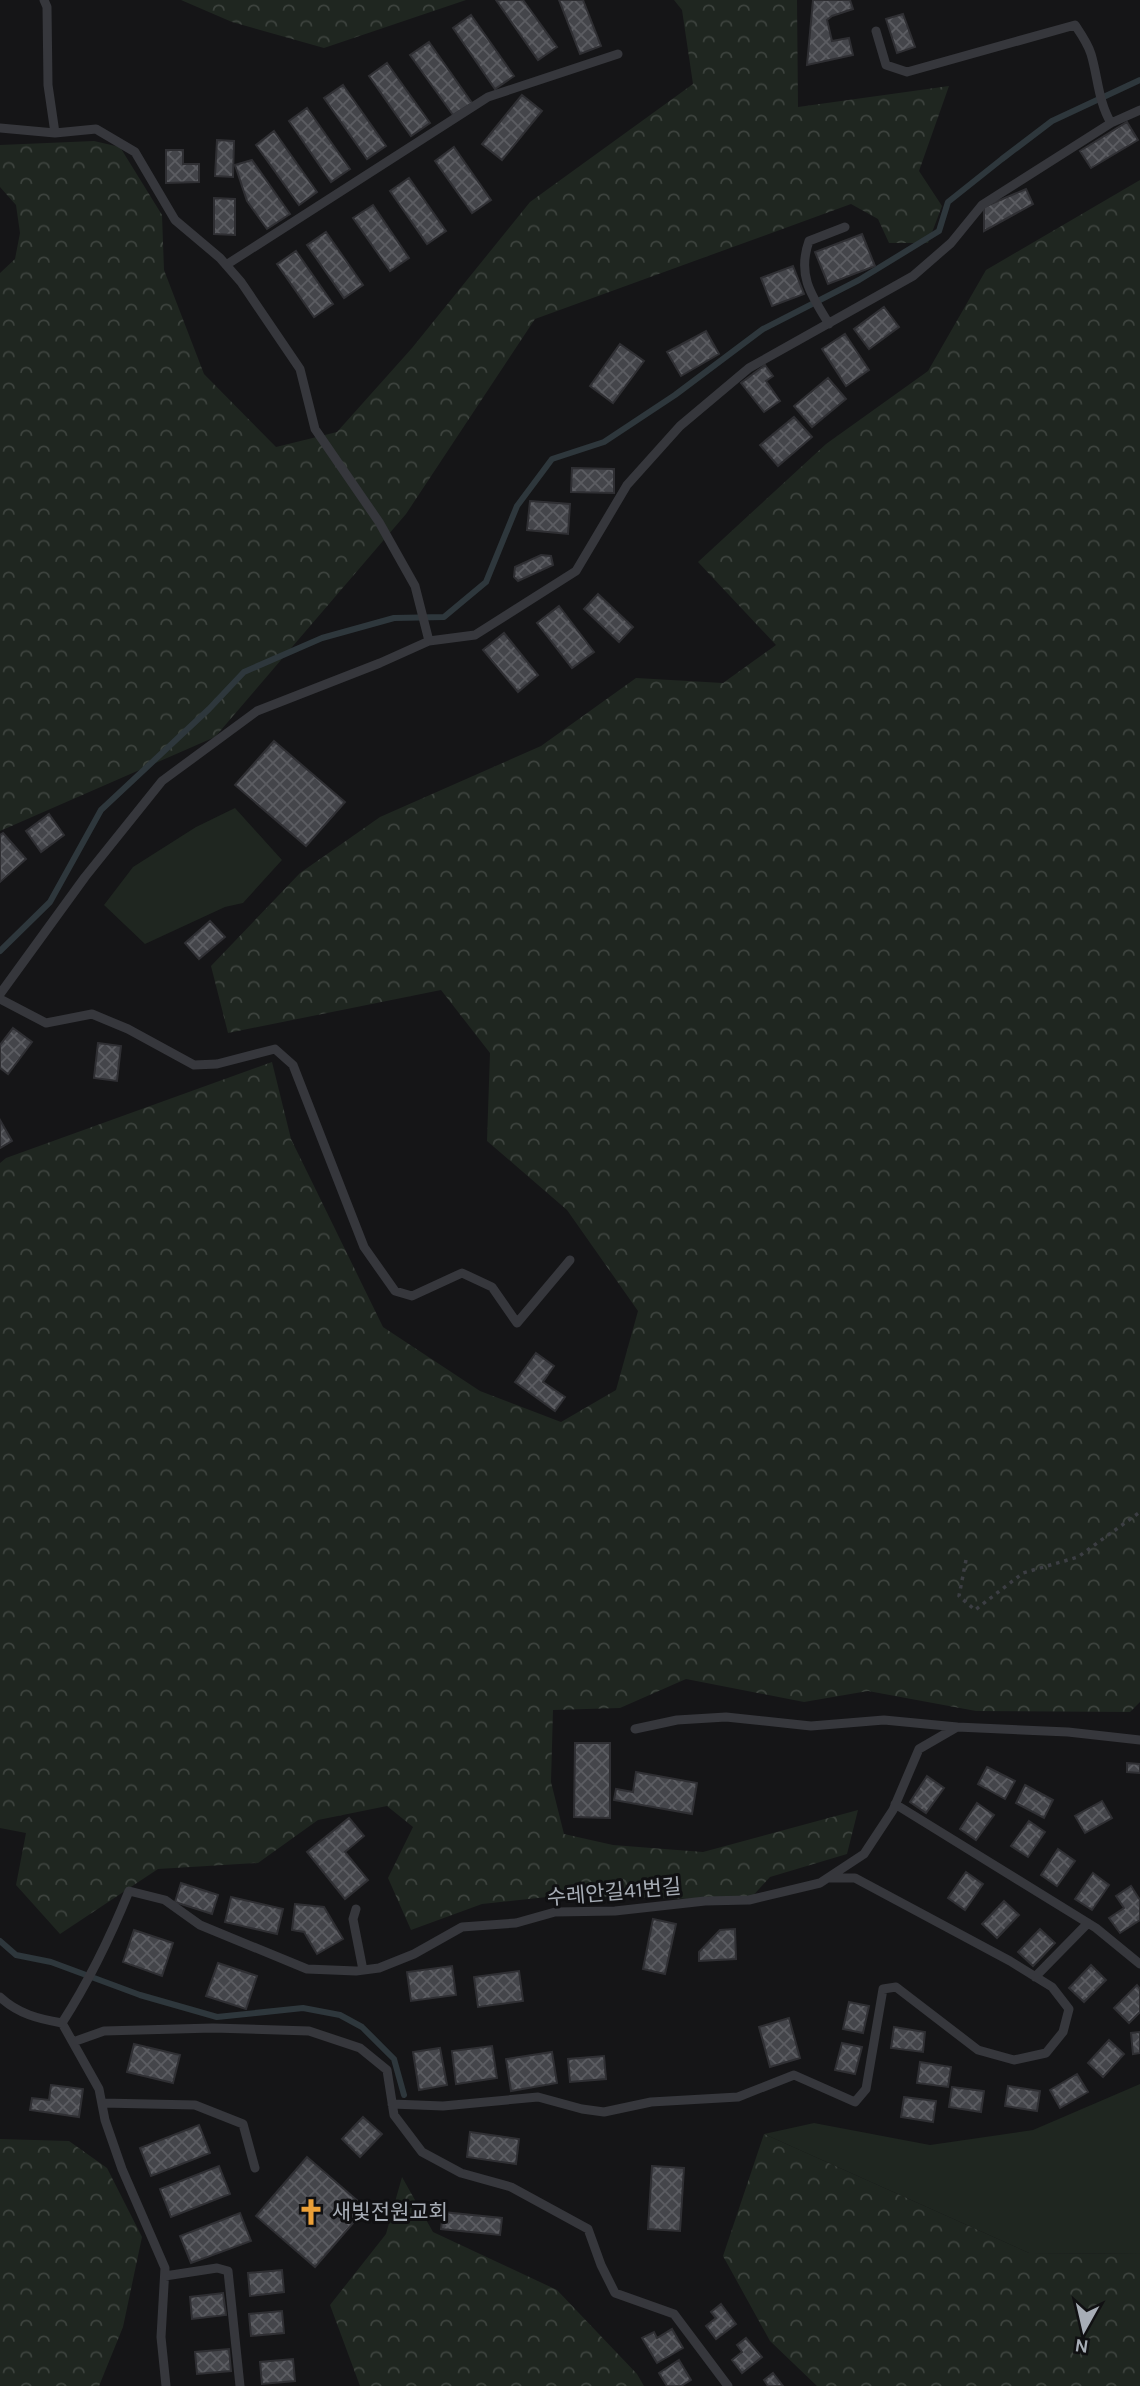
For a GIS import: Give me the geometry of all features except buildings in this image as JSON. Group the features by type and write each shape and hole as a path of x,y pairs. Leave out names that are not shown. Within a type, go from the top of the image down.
{"lane":[{"path":"44,0 47,7 48,85 55,133"},
{"path":"876,31 886,65 906,72 1075,24 1091,52 1105,113 1111,123"},
{"path":"226,265 488,97 618,54"},
{"path":"0,994 85,877 162,781 257,711 429,641 475,635 576,571 627,485 680,426 749,368 912,276 951,243 982,205 1111,123 1140,110"},
{"path":"0,128 55,133 96,130 135,152 175,220 242,282 300,369 316,429 379,522 415,586 429,641"},
{"path":"829,324 810,291 802,260 809,241 845,227"},
{"path":"0,999 46,1023 92,1014 128,1029 194,1065 218,1064 275,1049 293,1065 364,1247 395,1291 412,1296 462,1273 492,1287 517,1323 570,1260"},
{"path":"635,1729 677,1720 726,1717 811,1726 884,1720 1140,1740"},
{"name":"수레안길41번길","path":"62,2023 87,1984 129,1891 165,1900 200,1925 307,1969 363,1970 379,1968 414,1954 462,1927 516,1923 555,1912 750,1900 820,1884 864,1854 895,1804 919,1749 957,1727"},
{"path":"895,1804 1088,1923 1140,1964"},
{"path":"392,2104 443,2106 538,2097 604,2112 651,2102 738,2097 794,2075 855,2102 866,2090 883,1989 896,1987 978,2050 1014,2060 1046,2053 1063,2032 1069,2009 1052,1987 855,1878 828,1878"},
{"path":"356,1909 353,1919 363,1970"},
{"path":"1035,1977 1088,1923"},
{"path":"0,1997 36,2019 62,2023 99,2089 122,2169 165,2268 161,2337 166,2386"},
{"path":"72,2042 104,2031 213,2028 309,2031 360,2048 387,2070 394,2115 422,2151 461,2174 511,2187 588,2229 615,2293 674,2314 728,2386"},
{"path":"102,2103 195,2105 243,2124 255,2168"},
{"path":"165,2276 217,2268 228,2272 240,2386"}],"path":[{"path":"966,1560 959,1596 975,1609 1023,1573 1078,1557 1140,1512"}],"green space":[{"path":"181,0 466,0 324,48 232,22"},
{"path":"674,0 797,0 798,107 949,86 919,171 942,206 928,243 889,243 878,219 851,204 535,319 406,514 215,737 0,831 0,273 15,259 20,233 16,205 0,187 0,145 94,141 120,147 162,215 164,270 204,374 276,447 337,432 412,348 530,202 693,84 682,10"},
{"path":"1140,180 1140,1702 1130,1712 976,1711 868,1691 804,1702 686,1679 620,1708 553,1710 551,1782 564,1834 613,1845 703,1852 858,1810 847,1854 770,1877 749,1900 556,1896 482,1904 411,1930 388,1878 413,1827 387,1806 318,1820 258,1863 158,1869 60,1934 16,1885 26,1833 0,1828 0,1163 6,1158 272,1062 291,1139 383,1327 480,1391 561,1422 616,1390 638,1311 567,1210 487,1141 490,1053 441,990 228,1033 211,966 300,873 380,817 541,746 636,678 723,683 776,645 698,562 826,444 928,371 986,270"},
{"path":"235,808 282,860 243,903 225,907 145,944 104,905 133,867 196,827"},
{"path":"1140,2084 1140,2254 1029,2253 764,2134 814,2123 930,2145 1033,2130"},
{"path":"764,2134 1029,2253 1140,2254 1140,2386 817,2386 770,2341 723,2256"},
{"path":"0,2139 69,2141 107,2168 142,2237 123,2327 99,2386 0,2386"},
{"path":"402,2177 433,2232 557,2290 637,2374 644,2386 360,2386 330,2305 386,2234"}],"waterway":[{"path":"0,951 50,902 101,810 209,709 244,672 322,638 394,618 444,617 486,582 517,506 552,459 604,442 675,395 763,329 859,280 939,231 948,202 1052,121 1140,80"},
{"path":"0,1941 16,1955 51,1962 140,1995 217,2017 303,2008 340,2015 362,2027 394,2059 404,2095"}],"place":[{"name":"새빛전원교회","path":"311,2212"}]}
